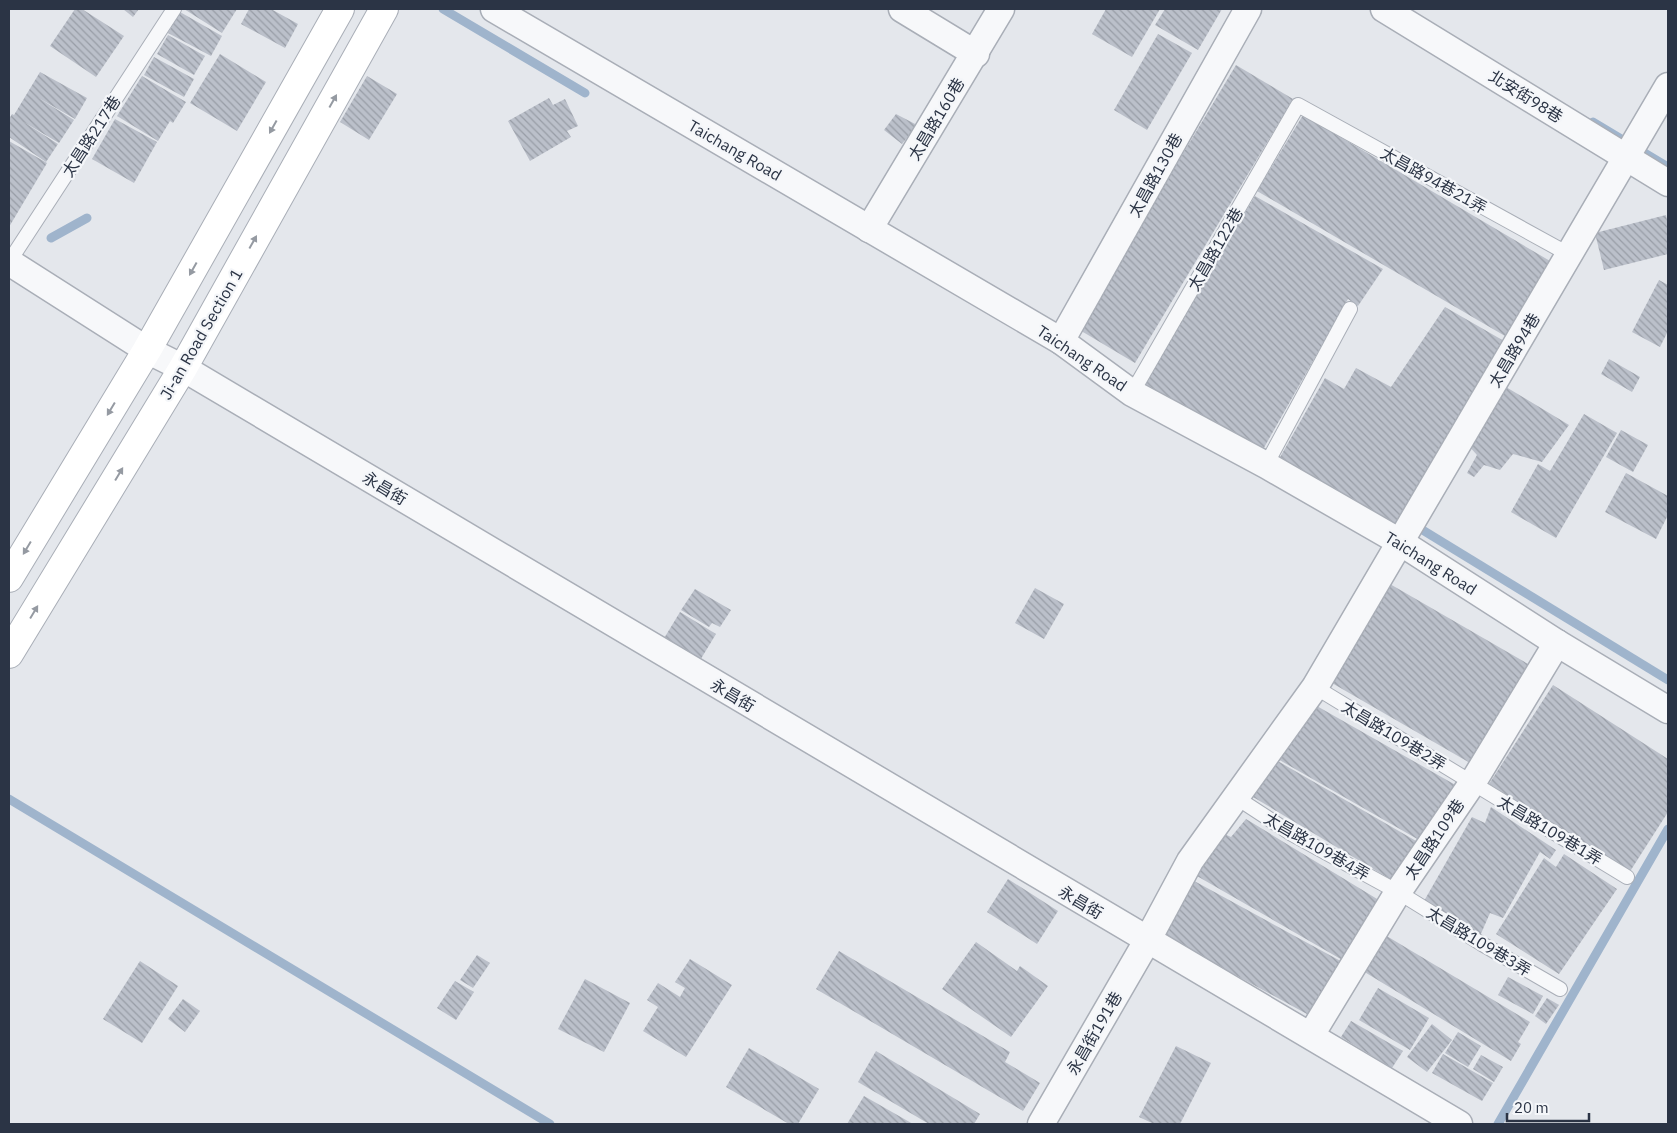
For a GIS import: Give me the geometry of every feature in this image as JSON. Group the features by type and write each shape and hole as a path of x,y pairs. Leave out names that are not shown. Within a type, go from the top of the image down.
{"street":[{"path":"9,578 147,350 340,9"},
{"name":"Ji-an Road Section 1","path":"9,654 183,368 384,9"},
{"name":"Taichang Road","path":"494,9 1061,342 1132,393 1266,465 1400,542 1557,643 1668,710"},
{"path":"902,9 976,54"},
{"name":"太昌路160巷","path":"869,229 976,54 1001,9"},
{"name":"太昌路130巷","path":"1061,342 1248,9"},
{"name":"北安街98巷","path":"1384,9 1668,183"},
{"name":"太昌路94巷","path":"1237,798 1315,687 1668,86"},
{"name":"永昌街","path":"9,262 147,350 183,368 1147,941 1311,1035 1459,1124"},
{"name":"太昌路109巷","path":"1311,1035 1398,892 1473,782 1557,643"},
{"name":"永昌街191巷","path":"1041,1124 1147,941 1190,861 1237,798"}],"lane":[{"name":"太昌路217巷","path":"9,262 174,9"},
{"name":"太昌路94巷21弄","path":"1298,104 1570,255"},
{"name":"太昌路122巷","path":"1132,393 1298,104"},
{"path":"1266,465 1350,310"},
{"name":"太昌路109巷2弄","path":"1315,687 1473,782"},
{"name":"太昌路109巷1弄","path":"1473,782 1627,877"},
{"name":"太昌路109巷4弄","path":"1237,798 1292,834 1398,892"},
{"name":"太昌路109巷3弄","path":"1398,892 1560,989"}],"building":[{"path":"75,9 82,9 124,36 96,77 50,46"},
{"path":"123,9 139,9 133,17"},
{"path":"184,9 237,9 222,33"},
{"path":"249,9 271,9 298,24 285,48 241,24"},
{"path":"1106,9 1160,9 1132,57 1092,34"},
{"path":"1165,9 1222,9 1198,50 1155,25"},
{"path":"180,12 222,36 211,56 168,33"},
{"path":"1158,34 1192,53 1147,130 1114,110"},
{"path":"168,35 205,56 194,75 157,54"},
{"path":"220,54 266,82 237,131 190,103"},
{"path":"154,57 194,79 184,97 144,75"},
{"path":"1236,65 1293,99 1135,363 1078,329"},
{"path":"40,72 87,98 75,119 37,97 74,120 59,143 22,121 58,144 46,162 9,137 9,119 12,114 14,115"},
{"path":"142,76 186,102 173,123 170,121 158,141 117,116"},
{"path":"367,76 397,94 369,140 340,122"},
{"path":"549,98 553,105 565,99 578,126 567,131 571,137 530,161 508,121"},
{"path":"896,114 917,125 902,144 884,130"},
{"path":"1303,115 1550,261 1505,336 1257,191"},
{"path":"115,119 157,142 134,183 92,159"},
{"path":"9,141 47,163 9,227"},
{"path":"1255,196 1383,269 1358,306 1348,299 1261,453 1143,383"},
{"path":"1666,215 1668,254 1604,270 1595,233"},
{"path":"1659,280 1668,285 1668,331 1660,347 1632,332"},
{"path":"1445,307 1504,341 1395,524 1279,459 1325,378 1344,389 1356,368 1391,387"},
{"path":"1609,359 1640,377 1632,392 1601,374"},
{"path":"1501,384 1569,425 1542,462 1513,454 1500,470 1484,465 1474,477 1467,473 1477,455 1468,445"},
{"path":"1584,414 1617,433 1556,538 1511,512 1538,464 1550,471"},
{"path":"1621,430 1648,445 1633,472 1606,457"},
{"path":"1626,473 1668,496 1668,515 1656,539 1605,512"},
{"path":"1383,580 1535,668 1477,767 1325,679"},
{"path":"1035,588 1064,604 1044,639 1015,623"},
{"path":"695,589 731,610 720,627 712,623 709,627 681,610"},
{"path":"680,612 716,634 699,662 663,640"},
{"path":"1553,685 1668,759 1668,812 1629,873 1489,784"},
{"path":"1308,701 1459,787 1426,844 1276,758"},
{"path":"1276,760 1423,845 1400,885 1253,797"},
{"path":"1491,807 1556,850 1550,859 1540,852 1503,918 1490,913 1480,936 1424,901 1472,817 1485,823"},
{"path":"1246,819 1387,905 1351,965 1190,872 1218,831 1231,837"},
{"path":"1564,854 1617,889 1559,974 1496,934 1544,858 1556,867"},
{"path":"1187,877 1346,964 1316,1019 1157,932"},
{"path":"1008,879 1058,911 1037,944 987,912"},
{"path":"1380,932 1530,1022 1518,1042 1521,1044 1511,1061 1358,968"},
{"path":"976,942 1017,971 1020,966 1048,986 1011,1037 942,989"},
{"path":"839,951 1010,1052 1005,1062 1040,1083 1023,1111 816,989"},
{"path":"477,955 490,963 473,988 460,980"},
{"path":"690,959 732,985 686,1057 643,1031 658,1007 647,1000 658,983 680,997 685,988 675,982"},
{"path":"140,961 178,986 142,1043 103,1019"},
{"path":"1508,977 1543,996 1533,1014 1498,995"},
{"path":"585,979 630,1003 604,1052 558,1029"},
{"path":"455,981 474,992 456,1020 437,1008"},
{"path":"1378,988 1429,1018 1410,1050 1359,1020"},
{"path":"1547,998 1559,1005 1546,1024 1535,1016"},
{"path":"183,999 200,1011 185,1032 168,1019"},
{"path":"1351,1021 1403,1051 1392,1068 1341,1037"},
{"path":"1432,1024 1452,1040 1427,1072 1407,1057"},
{"path":"1458,1032 1481,1046 1468,1067 1445,1053"},
{"path":"1176,1046 1211,1063 1180,1124 1154,1124 1139,1117"},
{"path":"749,1048 819,1089 798,1124 789,1124 726,1087"},
{"path":"876,1051 980,1114 974,1124 929,1124 858,1082"},
{"path":"1443,1054 1493,1083 1482,1101 1432,1073"},
{"path":"1481,1055 1503,1067 1494,1082 1473,1069"},
{"path":"864,1096 913,1124 847,1124"}],"waterway":[{"path":"443,9 585,93"},
{"path":"1593,122 1668,167"},
{"path":"51,238 87,218"},
{"path":"1416,526 1668,680"},
{"path":"9,799 550,1124"},
{"path":"1498,1124 1668,829"}]}
